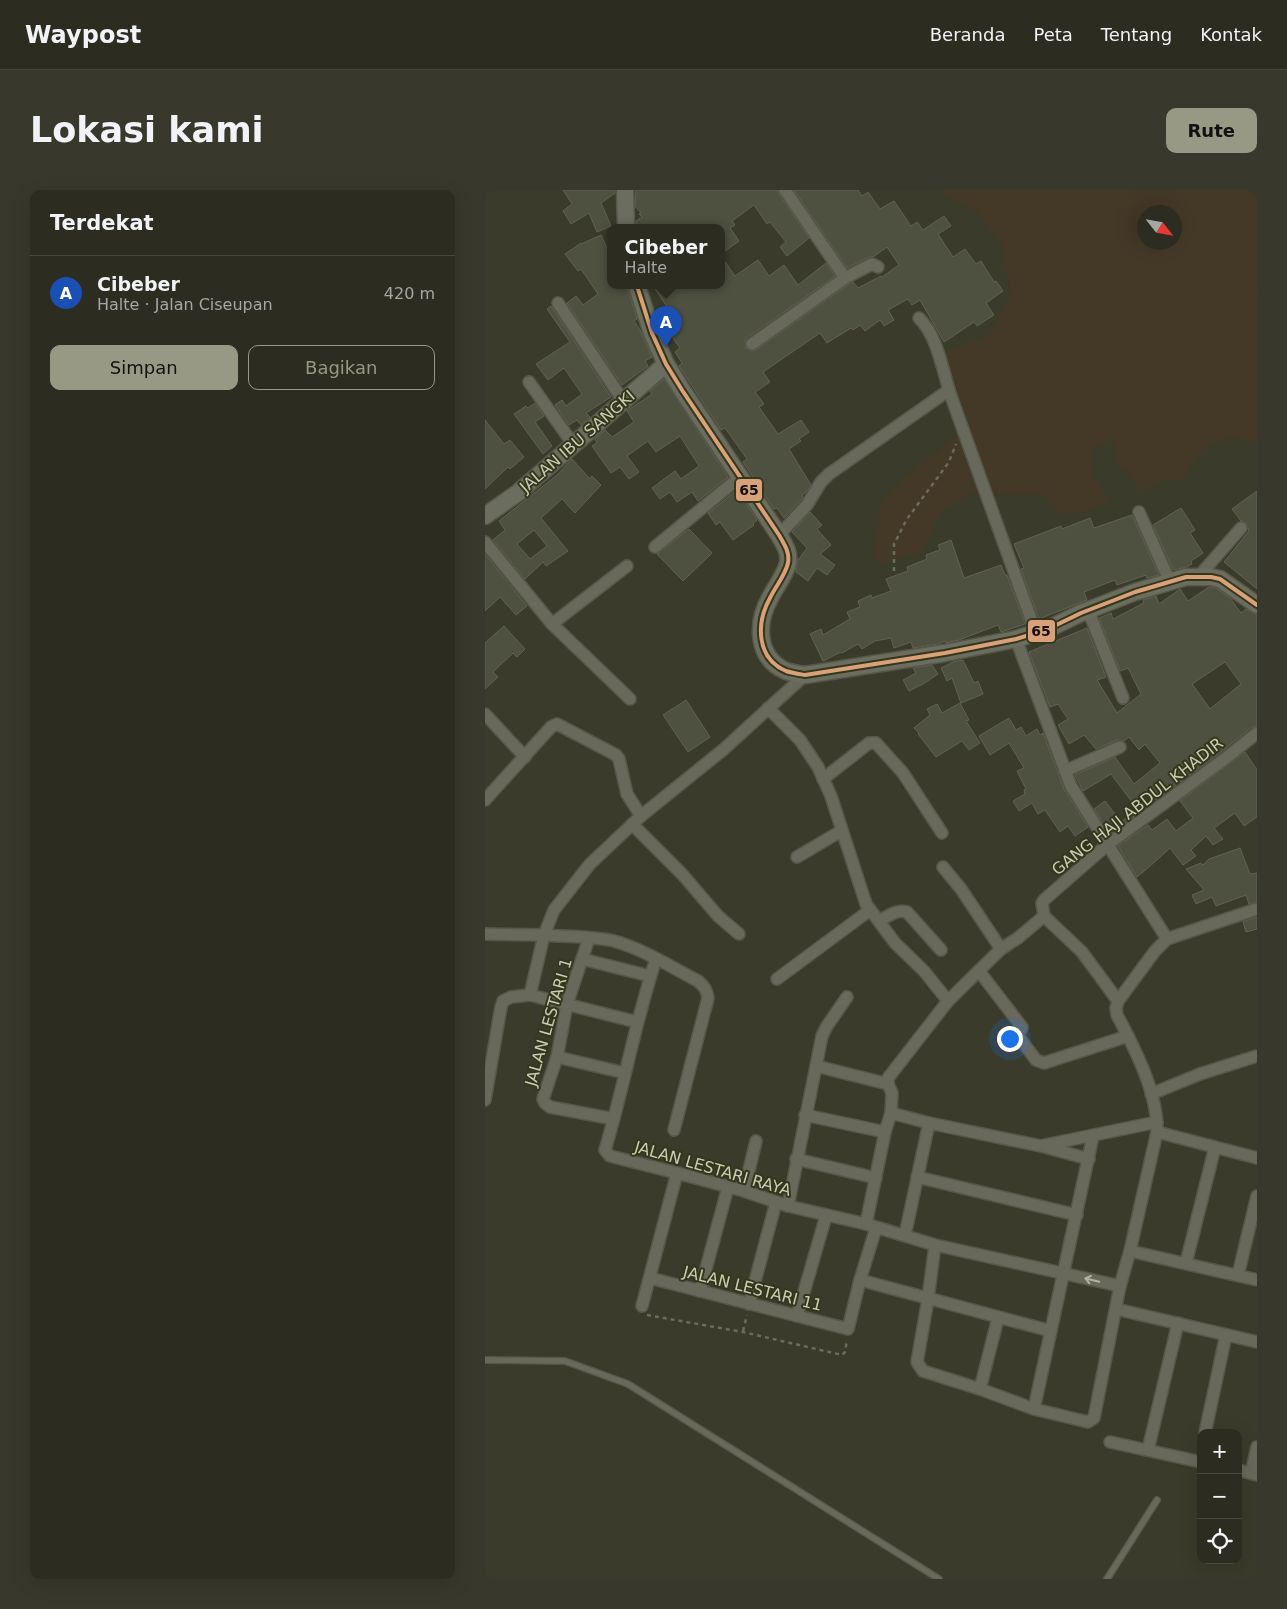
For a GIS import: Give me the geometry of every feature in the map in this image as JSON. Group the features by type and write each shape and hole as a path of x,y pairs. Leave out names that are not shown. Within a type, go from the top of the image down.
{"main road":[{"path":"625,190 626,224"},
{"path":"638,289 652,332 666,364 787,550 788,564 765,609 761,623 761,638 764,652 774,664 787,671 805,675 945,653 1016,639 1036,633 1135,592 1186,577 1199,576 1220,579 1257,605"},
{"name":"JALAN IBU SANGKI","path":"485,516 519,492 666,364"}],"street":[{"path":"785,190 845,278"},
{"path":"752,344 845,278 872,264 878,267"},
{"path":"558,303 623,402"},
{"path":"919,318 927,326 936,347 949,390 1036,633"},
{"path":"529,382 573,444"},
{"path":"779,535 807,505 821,482 829,474 949,390"},
{"path":"655,547 740,477"},
{"path":"1139,512 1170,582"},
{"path":"1199,576 1241,528"},
{"path":"485,542 552,624 630,699"},
{"path":"552,624 627,566"},
{"path":"1088,610 1123,698"},
{"path":"1016,639 1071,786 1107,846 1157,920 1167,939"},
{"path":"530,995 544,936 555,910 590,864 637,820 724,749 805,675"},
{"path":"768,708 800,740 818,767 831,796 866,904 895,943 924,971 948,1001"},
{"path":"485,714 525,757"},
{"path":"485,800 554,725 563,726 616,755 619,759 627,794 637,820 718,916 739,934"},
{"name":"GANG HAJI ABDUL KHADIR","path":"1044,916 1042,903 1045,899 1107,846 1257,733"},
{"path":"823,779 869,743 876,743 903,773 942,833"},
{"path":"1065,771 1120,747"},
{"path":"797,857 841,831"},
{"path":"943,867 961,889 1001,949"},
{"path":"935,1245 917,1362 923,1371 1034,1409 1088,1422 1092,1421 1157,1127 1151,1094 1142,1067 1117,1015 1118,1001 1155,951 1167,939 1257,909"},
{"path":"777,979 870,910"},
{"path":"879,921 895,912 907,912 941,950"},
{"path":"848,1329 871,1226 876,1178 885,1132 891,1113 892,1093 887,1080 948,1001 1001,949 1018,938 1044,916 1082,952 1118,1001"},
{"path":"485,934 589,938 613,941 634,948 698,981 704,986 708,998 674,1130"},
{"name":"JALAN LESTARI 1","path":"589,938 567,1004 557,1057 543,1099 547,1106 614,1119"},
{"path":"582,959 650,976"},
{"name":"JALAN LESTARI RAYA","path":"656,960 637,1022 605,1150 610,1156 744,1191 788,1206 905,1235 935,1245 1121,1286"},
{"path":"979,971 1022,1027 1017,1033 1018,1036 1036,1060 1040,1062 1044,1063 1128,1036"},
{"path":"485,1100 503,1001 511,997 530,995 637,1022"},
{"path":"788,1206 822,1036 847,997"},
{"path":"1151,1094 1200,1074 1257,1056"},
{"path":"557,1057 625,1074"},
{"path":"816,1066 888,1084"},
{"path":"891,1113 929,1123 1041,1146 1089,1159"},
{"path":"805,1115 885,1132"},
{"path":"905,1235 929,1123"},
{"path":"1041,1146 1157,1127 1215,1147 1257,1158"},
{"path":"1034,1409 1093,1136"},
{"path":"744,1191 756,1141"},
{"path":"1186,1263 1215,1147"},
{"path":"796,1159 876,1178"},
{"path":"642,1306 677,1173"},
{"path":"917,1178 1077,1215"},
{"path":"700,1291 728,1187"},
{"path":"1238,1275 1257,1196"},
{"path":"749,1304 776,1202"},
{"path":"797,1316 826,1216"},
{"path":"1131,1251 1257,1280"},
{"name":"JALAN LESTARI 11","path":"650,1278 848,1329"},
{"path":"860,1280 1051,1331"},
{"path":"1116,1310 1257,1342"},
{"path":"980,1389 998,1318"},
{"path":"1148,1450 1178,1323"},
{"path":"1206,1429 1226,1335"},
{"path":"1110,1442 1197,1458"},
{"path":"1254,1474 1257,1447"}],"lane":[{"path":"485,1360 565,1361 628,1384 939,1579"},
{"path":"1107,1579 1157,1500"}],"path":[{"path":"894,571 894,544 907,519 949,462 963,429"},
{"path":"743,1332 749,1304"},
{"path":"642,1306 642,1312 649,1316 743,1332 842,1355 845,1352 848,1329"}],"shaded area":[{"path":"938,190 1257,190 1257,293 1255,296 1257,297 1257,444 1245,439 1223,439 1204,450 1184,480 1162,480 1141,493 1128,474 1119,467 1115,459 1114,440 1092,450 1092,471 1110,502 1086,512 1058,514 1044,494 971,494 941,512 921,552 879,565 873,554 879,524 880,503 909,474 971,425 943,354 990,334 1011,295 1002,246 978,213"}],"building":[{"path":"563,190 615,190 615,193 601,203 610,224 607,224 607,228 597,232 589,213 571,224 563,211 572,204"},
{"path":"636,190 778,190 809,238 787,256 780,247 786,242 770,222 767,224 754,205 732,221 735,225 730,228 739,241 725,251 725,224 636,224 636,221 642,217 635,206"},
{"path":"794,190 858,190 862,196 868,192 880,209 894,201 911,226 917,222 923,230 944,216 951,226 938,234 953,257 965,249 976,264 981,261 994,282 996,281 1003,291 986,303 994,315 977,326 974,322 944,342 920,300 912,305 908,299 888,310 894,320 884,326 880,320 865,331 860,325 853,330 851,328 827,343 820,333 763,372 770,382 755,392 764,404 759,407 778,434 801,420 809,432 799,439 801,441 789,449 811,485 802,495 801,500 784,518 777,508 774,509 743,462 747,459 725,428 721,430 679,366 682,363 675,352 680,348 663,324 674,317 655,289 725,289 725,262 735,276 758,260 769,276 784,265 798,285 826,263 835,276 747,338 745,341 746,348 752,351 849,284 853,282 858,288 882,277 899,265 887,247 873,257 869,257 847,268"},
{"path":"601,235 607,248 607,289 628,289 637,319 634,321 652,357 645,361 648,366 622,385 567,303 576,296 583,305 598,294 581,269 578,271 565,254"},
{"path":"551,306 611,397 586,413 590,417 581,425 577,420 569,425 555,405 562,400 566,406 582,394 564,368 548,380 536,364 570,342 547,309"},
{"path":"664,379 728,477 698,501 692,492 677,502 670,492 660,499 652,488 675,471 681,479 699,466 680,436 656,452 648,441 627,456 639,472 629,479 620,467 611,473 592,446 597,443 595,439 605,430 612,437 634,422 627,411 652,394 650,391"},
{"path":"535,403 544,416 535,422 552,446 543,454 514,414 526,406 528,408"},
{"path":"485,420 504,444 510,440 524,457 510,469 508,467 485,489"},
{"path":"572,459 590,479 592,476 601,485 575,513 562,499 541,518 568,551 546,566 543,562 525,579 493,540 505,530 499,521 557,475","holes":["534,530 547,546 530,559 517,544"]},
{"path":"737,490 757,520 754,525 733,540 720,522 716,525 708,513"},
{"path":"1257,491 1257,589 1224,562 1249,531 1246,523 1241,521 1232,509"},
{"path":"1181,508 1195,530 1190,533 1203,553 1191,561 1192,564 1187,567 1173,570 1153,525"},
{"path":"810,512 822,525 817,529 831,545 820,554 835,565 827,575 817,568 808,581 796,572 798,560 807,548 792,532"},
{"path":"1132,515 1159,575 1147,578 1146,575 1117,585 1115,580 1084,592 1087,600 1039,619 1021,569 1024,568 1014,544 1061,526 1062,529 1090,518 1094,528"},
{"path":"689,529 712,553 683,581 657,554"},
{"path":"951,540 964,578 1001,565 1005,575 1007,575 1025,624 1001,632 998,625 959,640 913,648 911,642 894,648 891,638 875,641 862,649 858,644 823,661 810,634 821,629 823,635 850,619 847,612 860,607 858,601 871,595 872,598 891,591 886,579 908,571 907,567 927,559 926,555 940,550 938,545"},
{"path":"485,554 527,606 516,615 500,597 485,611"},
{"path":"1209,587 1216,588 1230,598 1241,613 1246,609 1257,615 1257,726 1252,727 1156,800 1148,789 1132,802 1111,774 1083,791 1075,775 1115,757 1134,784 1160,763 1145,744 1139,750 1129,737 1124,741 1117,740 1096,749 1084,735 1069,744 1058,725 1068,719 1058,704 1050,707 1029,652 1087,628 1106,677 1097,680 1117,713 1141,694 1128,668 1120,671 1099,618 1111,613 1113,619 1144,603 1143,600 1156,596 1159,604 1180,589 1188,601","holes":["1225,662 1241,684 1210,709 1192,684"]},
{"path":"504,626 525,649 517,657 513,653 493,672 498,677 485,689 485,643"},
{"path":"963,660 974,683 978,681 983,694 961,703 952,678 947,681 941,668 953,662"},
{"path":"932,665 938,674 909,691 903,680 916,673 913,668"},
{"path":"686,700 710,737 688,752 663,715"},
{"path":"960,703 969,720 966,721 980,743 969,750 962,741 936,757 914,728 930,715 927,709 937,704 942,713"},
{"path":"1009,718 1016,730 1021,727 1026,736 1037,729 1040,735 1043,733 1064,789 1088,827 1075,836 1068,826 1060,832 1045,810 1038,814 1032,803 1019,811 1013,801 1025,794 1024,790 1026,789 1017,771 1024,768 1009,743 990,755 979,736"},
{"path":"1245,752 1257,770 1257,817 1244,826 1235,813 1214,828 1223,839 1213,845 1206,836 1191,850 1196,856 1183,865 1170,848 1137,877 1118,846 1148,825 1152,830 1167,819 1176,831 1193,818 1180,801"},
{"path":"1105,801 1121,822 1137,810 1139,813 1110,834 1094,809"},
{"path":"1240,848 1250,874 1257,873 1257,902 1249,904 1246,895 1216,906 1212,897 1196,904 1192,895 1204,890 1186,869 1201,863 1203,865 1209,859"},
{"path":"1257,917 1257,929 1246,932 1243,922"}],"transit line":[{"name":"65","path":"638,289 652,333 666,364 786,548 788,555 787,568 765,608 761,629 761,639 769,658 786,671 805,675 945,653 1016,639 1048,629 1081,613 1135,592 1186,577 1220,579 1257,605"}],"place":[{"name":"Cibeber","path":"666,347"}]}
